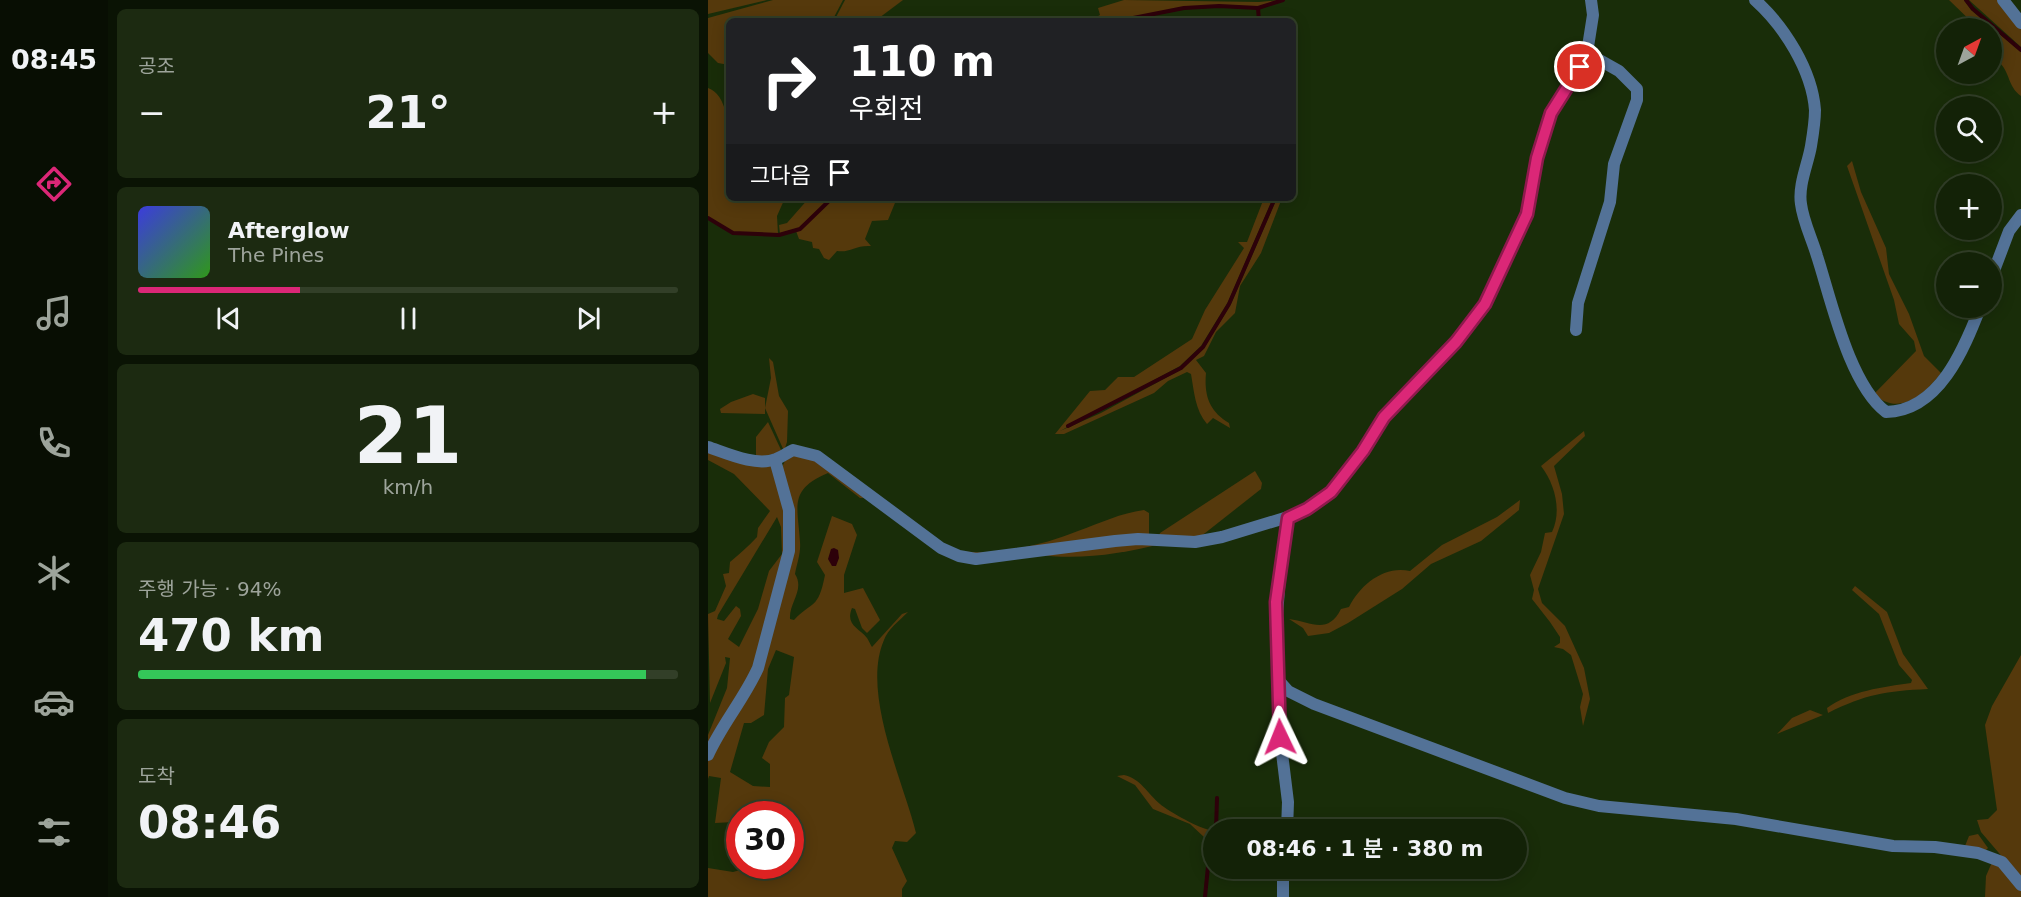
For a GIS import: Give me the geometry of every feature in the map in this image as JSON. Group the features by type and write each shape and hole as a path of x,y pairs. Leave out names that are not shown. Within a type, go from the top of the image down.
{"street":[{"path":"708,447 746,459 775,460 793,450 817,456 941,548 959,556 976,559 1127,540 1195,542 1222,537 1288,518 1307,509 1331,492 1363,451 1384,417 1456,342 1485,304 1527,214 1537,158 1551,113 1587,54 1593,15 1591,0"},
{"path":"1755,0 1781,30 1802,65 1810,87 1815,110 1801,204 1843,340 1863,383 1880,407 1886,412 1909,407 1925,399 1939,386 1970,333 1976,318"},
{"path":"2003,0 2021,23"},
{"path":"1576,330 1578,303 1610,202 1614,164 1637,100 1637,89 1618,71 1587,54"},
{"path":"2001,252 2009,231 2021,215"},
{"path":"708,755 718,732 752,682 758,668 784,574 791,530 775,460"},
{"path":"1287,819 1288,802 1278,713 1280,681 1276,602 1288,518"},
{"path":"1280,681 1288,691 1314,704 1565,798 1599,806 1736,819 1893,846 1978,853 2002,861 2021,885"},
{"path":"1283,879 1283,897"}],"shaded area":[{"path":"708,0 767,0 708,14"},
{"path":"773,0 843,0 834,18 726,18 726,64 718,63 708,53 708,18"},
{"path":"845,0 903,0 879,18 836,18"},
{"path":"1124,0 1259,2 1280,0 1258,8 1219,5 1184,7 1131,18 1094,18 1100,15 1098,8"},
{"path":"1949,0 1964,0 1981,18 1968,18"},
{"path":"1969,0 1999,0 2021,28 2021,47 2002,30 2002,18 1989,18"},
{"path":"2002,36 2021,52 2021,96 2014,88 2003,66"},
{"path":"708,88 717,94 724,105 726,115 726,201 784,201 777,216 778,234 733,232 708,217"},
{"path":"1852,161 1861,192 1886,248 1889,274 1909,314 1924,356 1941,373 1927,389 1902,403 1893,404 1883,401 1874,394 1916,351 1914,341 1899,324 1894,300 1847,166"},
{"path":"806,201 827,201 799,228 780,234 779,225 787,223"},
{"path":"831,201 896,201 888,220 872,221 865,239 871,246 837,251 829,260 824,258 819,249 813,248 812,242 799,239 796,231"},
{"path":"1263,201 1272,201 1228,302 1201,346 1180,366 1060,431 1101,413 1182,369 1204,348 1231,304 1276,201 1281,201 1261,253 1240,286 1235,313 1216,332 1204,356 1196,360 1206,373 1207,395 1212,408 1229,423 1230,428 1213,418 1207,424 1203,419 1197,407 1191,374 1187,372 1168,381 1154,393 1064,434 1055,434 1090,391 1105,390 1118,377 1134,377 1192,339 1205,310 1244,248 1238,242 1247,242"},
{"path":"769,358 773,362 779,396 788,411 787,442 784,451 765,408 771,378"},
{"path":"753,394 765,398 765,414 721,413 720,409 731,402"},
{"path":"768,422 782,452 756,458 756,437"},
{"path":"1584,431 1585,436 1554,466 1562,494 1564,514 1538,589 1542,603 1565,626 1584,668 1590,699 1583,726 1580,707 1583,694 1571,655 1563,649 1554,647 1560,643 1560,637 1532,599 1534,590 1530,575 1541,552 1545,533 1552,532 1557,507 1550,481 1541,466"},
{"path":"708,448 774,462 789,530 756,668 708,750 708,735 727,688 730,658 725,657 726,663 710,703 708,614 715,611 726,586 723,574 729,573 730,562 757,537 758,528 770,511 734,474 708,460","holes":["777,517 781,527 782,554 769,571 758,609 739,647 728,639 741,616 740,609 736,606 724,621 717,619 718,615"]},
{"path":"795,455 815,460 867,498 860,498 828,473 815,479 801,493 797,509 800,550 795,574 798,580 798,591 790,619 794,620 814,603 820,594 825,575 817,562 832,516 852,524 857,535 844,575 844,593 863,588 880,620 867,633 862,628 855,609 852,608 850,618 854,626 867,638 872,647 902,614 908,612 891,629 884,640 878,661 877,685 886,737 916,833 907,842 895,841 892,848 907,881 902,889 902,897 708,897 708,868 726,871 726,879 804,879 804,801 726,801 726,822 715,823 721,778 709,776 708,779 708,761 750,690 792,554 782,467 786,459","holes":["776,650 794,657 789,695 785,698 784,727 769,742 762,758 770,764 770,787 753,786 730,772 744,723 751,723 764,715 768,669"]},
{"path":"1255,471 1262,483 1261,489 1195,541 1158,538 1160,533"},
{"path":"1520,500 1519,510 1481,541 1431,564 1402,589 1329,633 1308,636 1303,628 1289,619 1318,625 1330,622 1341,609 1349,607 1366,584 1374,578 1391,571 1410,571 1442,545 1497,517"},
{"path":"1144,510 1149,513 1149,538 976,557 954,550 985,552 1017,549"},
{"path":"1136,543 1161,544 1130,551 1082,557 1035,554"},
{"path":"831,549 838,550 839,558 836,566 832,566 828,559"},
{"path":"1855,586 1887,612 1903,654 1928,689 1877,695 1828,713 1827,708 1846,697 1911,683 1912,680 1899,665 1879,614 1852,590"},
{"path":"2021,655 2021,879 1981,832 1977,820 1988,819 1997,810 1985,725 1992,706"},
{"path":"1810,710 1823,715 1777,734 1792,718"},
{"path":"1124,775 1135,779 1160,804 1203,827 1203,836 1190,824 1153,809 1135,785 1117,776"},
{"path":"1978,834 1988,848 1985,851 1965,846 1969,836"},
{"path":"1993,860 2021,889 2021,897 1985,897 1986,876"}],"waterway":[{"path":"1133,18 1184,8 1219,6 1258,8 1283,0"},
{"path":"1966,0 1973,9 2021,50"},
{"path":"1258,8 1259,18"},
{"path":"708,218 733,233 779,235 800,229 829,201"},
{"path":"1068,426 1181,368 1203,347 1229,304 1274,201"},
{"path":"1216,819 1217,798"},
{"path":"1205,897 1207,879"}],"route":[{"path":"1280,737 1276,602 1284,531 1288,518 1307,509 1331,492 1363,451 1384,417 1456,342 1485,304 1527,214 1537,158 1551,113 1580,67"}]}
